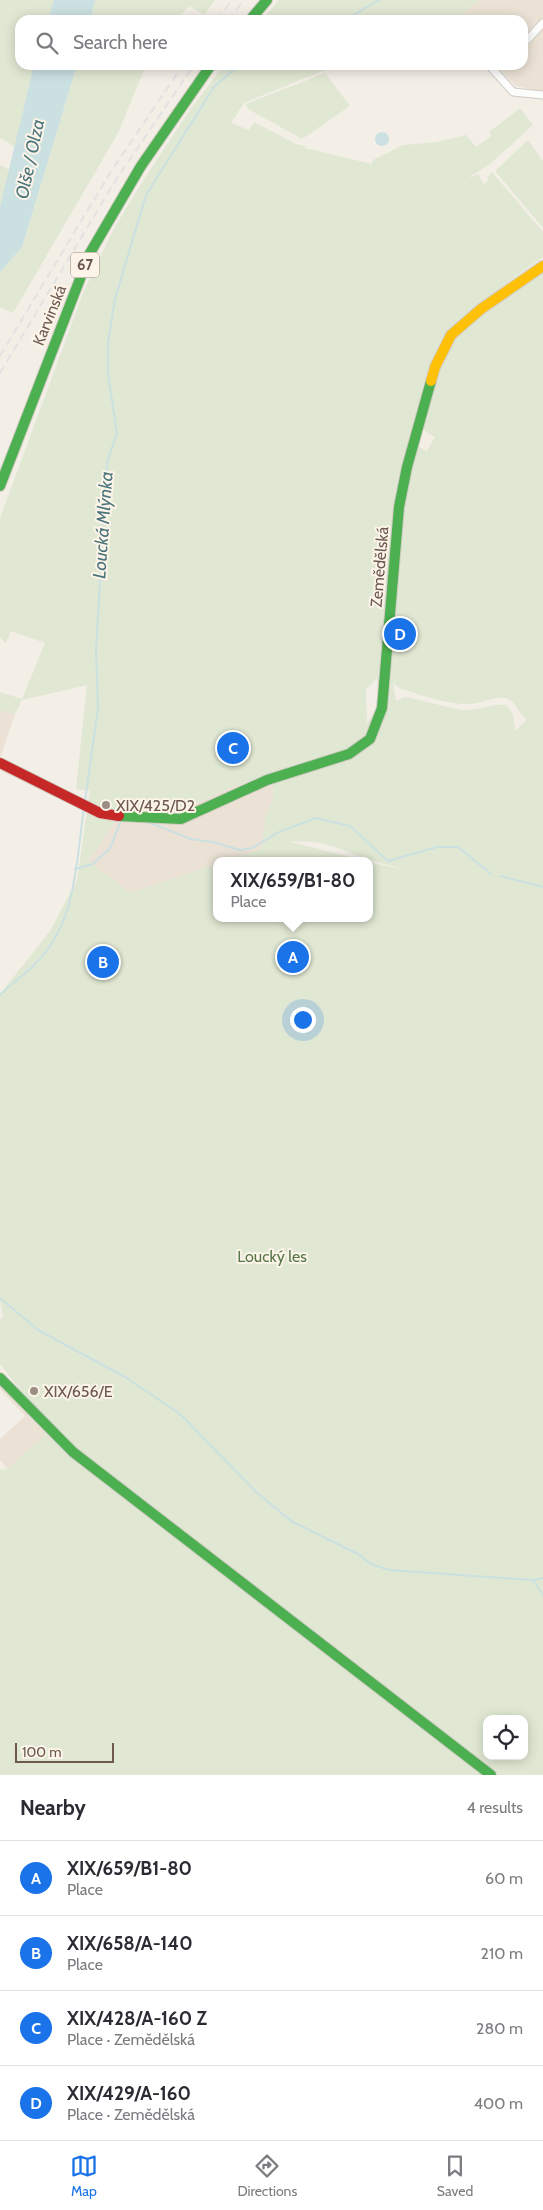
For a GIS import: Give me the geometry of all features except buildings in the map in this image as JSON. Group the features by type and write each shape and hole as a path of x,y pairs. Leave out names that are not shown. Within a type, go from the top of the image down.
{"street":[{"path":"254,15 267,0"},
{"path":"528,39 543,23"},
{"name":"Karvinská","path":"0,486 90,253 141,166 208,70"},
{"path":"493,70 512,92 543,95"},
{"name":"Zemědělská","path":"0,763 100,813 137,818 181,819 267,780 349,754 370,739 382,708 399,507 407,467 435,368 451,335 481,309 543,266"},
{"path":"0,1378 73,1452 491,1775"}],"shaded area":[{"path":"479,0 543,0 543,92 516,86 500,70 528,70 528,15 462,15"},
{"path":"0,710 15,714 0,758"},
{"path":"256,779 274,787 273,797 266,815 261,849 237,857 213,857 213,865 130,893 87,861 124,809 180,811 227,789"},
{"path":"0,1378 52,1430 8,1469 0,1460 0,1439 25,1416 0,1389"}],"green space":[{"path":"0,0 54,0 50,15 15,15 15,70 33,70 15,147 0,138"},
{"path":"95,0 215,0 204,15 189,6 181,15 91,15"},
{"path":"279,0 479,0 462,15 266,15"},
{"path":"75,70 144,70 118,133 13,313 0,307 0,272 22,247"},
{"name":"Loucký les","path":"220,70 325,70 244,103 231,123 249,130 254,122 296,144 306,146 305,148 372,164 373,160 403,145 437,142 466,135 476,147 491,136 489,132 520,108 533,125 490,164 468,178 478,174 484,184 489,180 487,177 492,172 543,232 543,257 486,299 458,324 438,349 430,366 408,452 396,512 385,602 381,664 378,677 388,677 394,563 414,444 427,451 435,437 418,427 448,347 468,323 543,266 543,1775 0,1775 0,1470 8,1469 44,1436 41,1416 0,1364 0,1320 3,1316 0,1300 0,994 50,931 77,880 90,791 76,789 87,685 22,700 15,714 0,710 0,692 22,699 45,643 11,631 6,643 0,638 0,518 83,293 114,228 189,111","holes":["403,627 407,628 408,636 400,642 393,634","377,678 378,706 367,723 366,690","393,683 399,688 434,699 462,704 505,698 512,702 527,719 515,731 513,714 506,705 463,710 405,697 396,701","256,779 274,787 273,797 266,815 261,849 237,857 350,857 291,842 301,841 326,844 362,857 373,857 373,861 405,870 373,863 373,922 213,922 213,865 130,893 88,861 124,809 180,811 227,789"]},
{"path":"325,73 350,106 302,139 248,109 246,104"},
{"path":"528,140 543,161 543,228 495,171"},
{"path":"0,165 10,170 0,207"}],"water":[{"path":"54,0 95,0 91,15 50,15"},
{"name":"Olše / Olza","path":"33,70 75,70 22,247 0,272 0,207"},
{"path":"379,132 385,132 389,139 385,146 379,146 375,142 375,136"}],"waterway":[{"name":"Loucká Mlýnka","path":"354,15 379,0"},
{"name":"Loucká Mlýnka","path":"85,801 98,708 96,650 107,462 117,433 108,374 108,343 115,299 146,195 214,87 233,70"},
{"name":"Loucká Mlýnka","path":"0,995 37,962 50,946 60,928 72,889 84,808"},
{"path":"148,822 191,839 212,842 240,850 252,848 279,832 316,818 350,826 388,861 437,847 458,847 491,874"},
{"path":"75,869 93,864 110,848 121,821"},
{"path":"500,876 543,887"},
{"path":"0,1298 38,1330 125,1377 180,1414 256,1492 291,1521 360,1555 371,1564 389,1570 533,1580 543,1595"},
{"path":"533,1580 543,1578"}],"railway":[{"path":"221,15 232,0"},
{"path":"232,15 244,0"},
{"path":"0,356 110,173 180,70"},
{"path":"0,373 117,178 191,70"}],"traffic: fast":[{"path":"254,15 267,0"},
{"path":"0,486 90,253 141,166 208,70"},
{"path":"119,816 181,819 267,780 349,754 370,739 382,708 399,507 407,467 431,381"},
{"path":"0,1378 73,1452 491,1775"}],"traffic: slow":[{"path":"431,381 435,367 451,335 481,309 543,266"}],"traffic: jam":[{"path":"0,763 100,813 119,816"}],"place":[{"name":"XIX/429/A-160","path":"400,634"},
{"name":"XIX/428/A-160 Z","path":"233,748"},
{"name":"XIX/425/D2","path":"106,805"},
{"name":"XIX/659/B1-80","path":"293,957"},
{"name":"XIX/658/A-140","path":"103,962"},
{"name":"XIX/656/E","path":"34,1391"}]}
